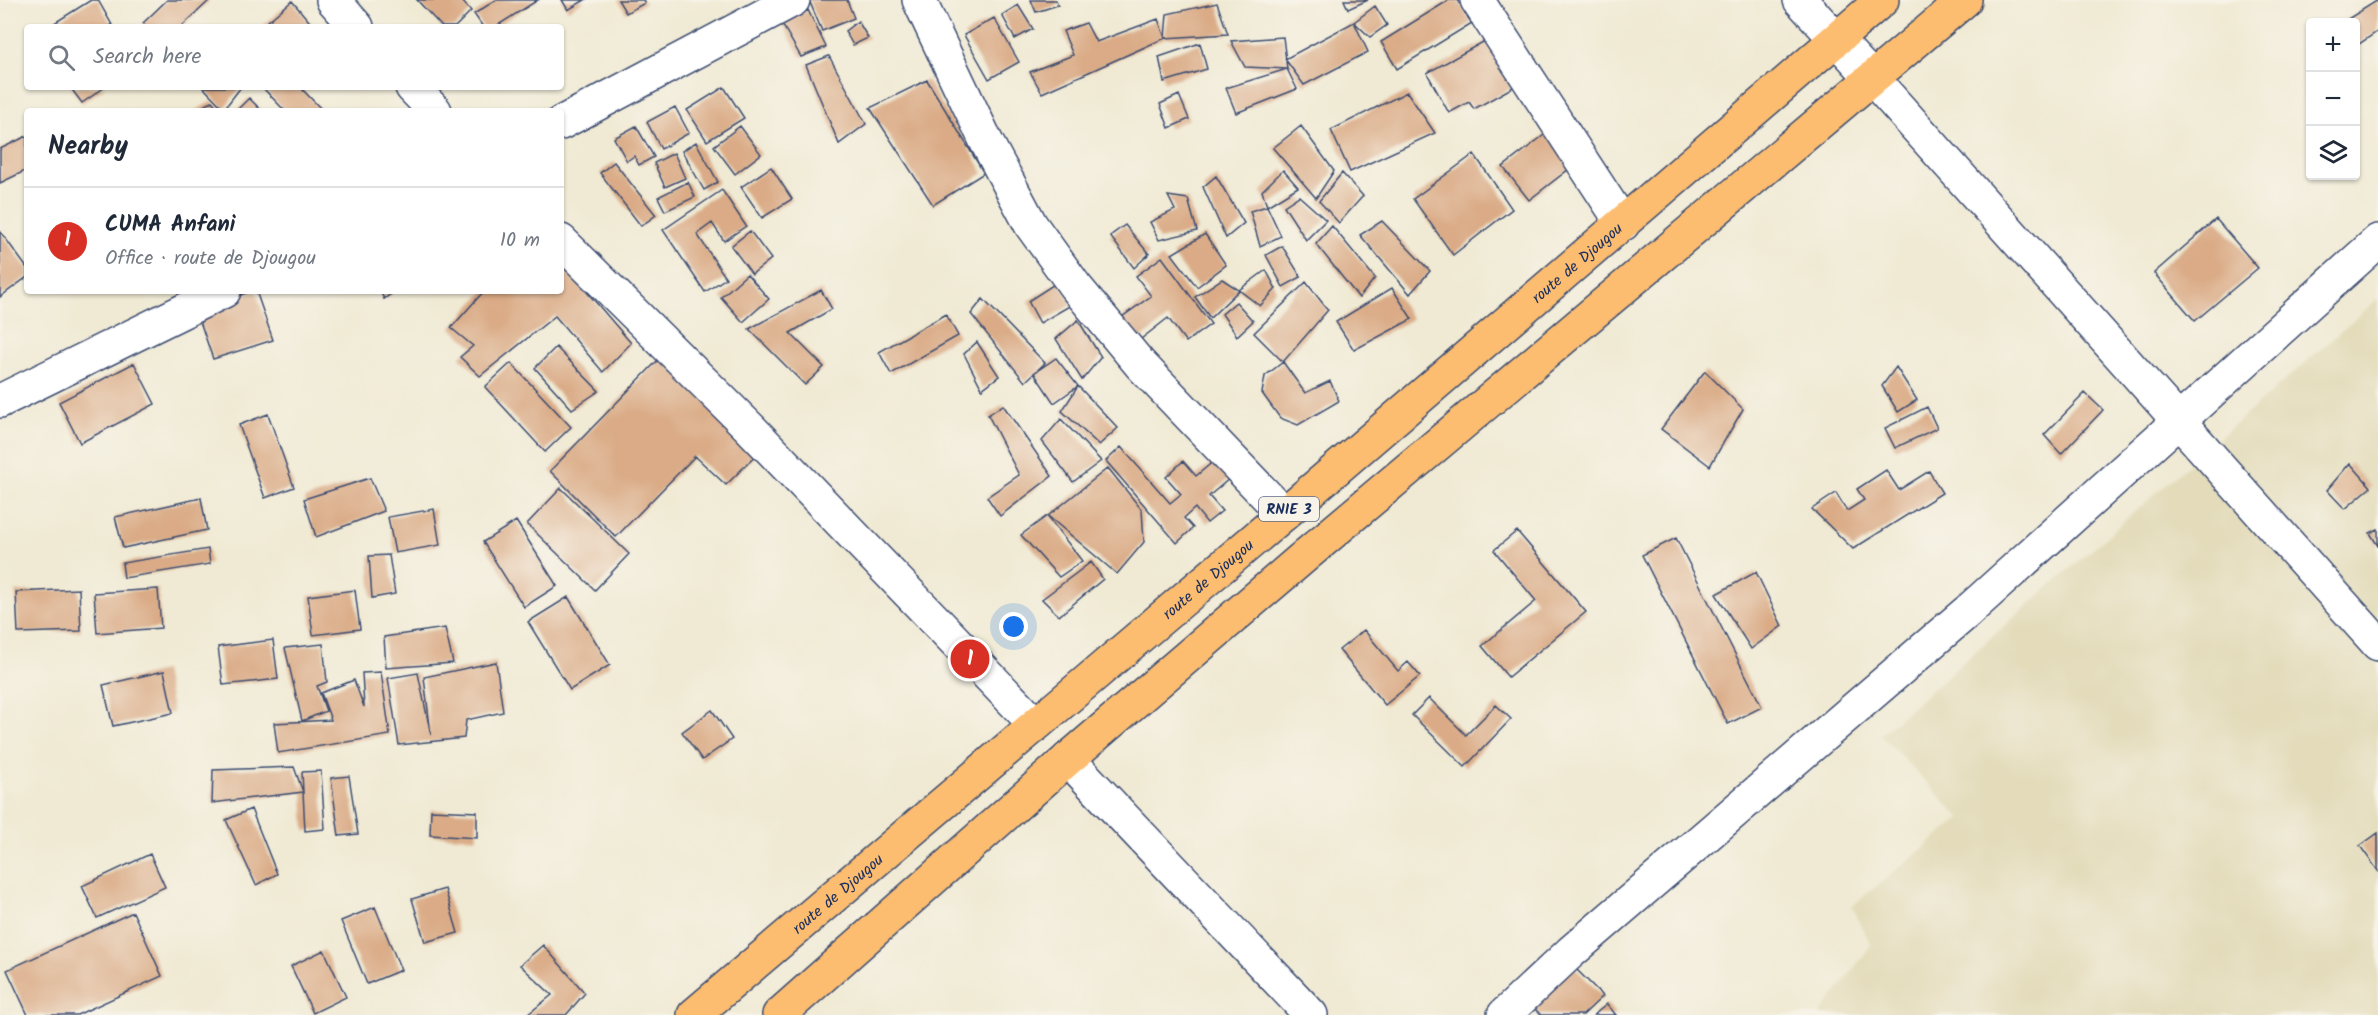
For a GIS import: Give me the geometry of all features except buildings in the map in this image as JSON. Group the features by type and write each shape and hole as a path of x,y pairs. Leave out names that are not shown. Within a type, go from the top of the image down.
{"highway":[{"name":"route de Djougou","path":"694,1015 1284,514 1882,0"},
{"name":"RNIE 3","path":"779,1015 1068,759 1965,0"}],"street":[{"path":"333,0 354,24"},
{"path":"564,121 793,0"},
{"path":"919,0 986,141 1031,225 1068,277 1140,364 1284,514"},
{"path":"1477,0 1623,224"},
{"path":"1800,0 2378,645"},
{"path":"415,90 432,108"},
{"path":"1504,1015 1571,952 1967,612 2378,242"},
{"path":"564,244 750,428 1035,724"},
{"path":"0,401 219,294"},
{"path":"1068,759 1311,1015"}],"shaded area":[{"path":"2378,299 2378,1015 1820,1015 1871,945 1852,906 1961,818 1880,735"}],"place":[{"name":"CUMA Anfani","path":"970,659"}]}
